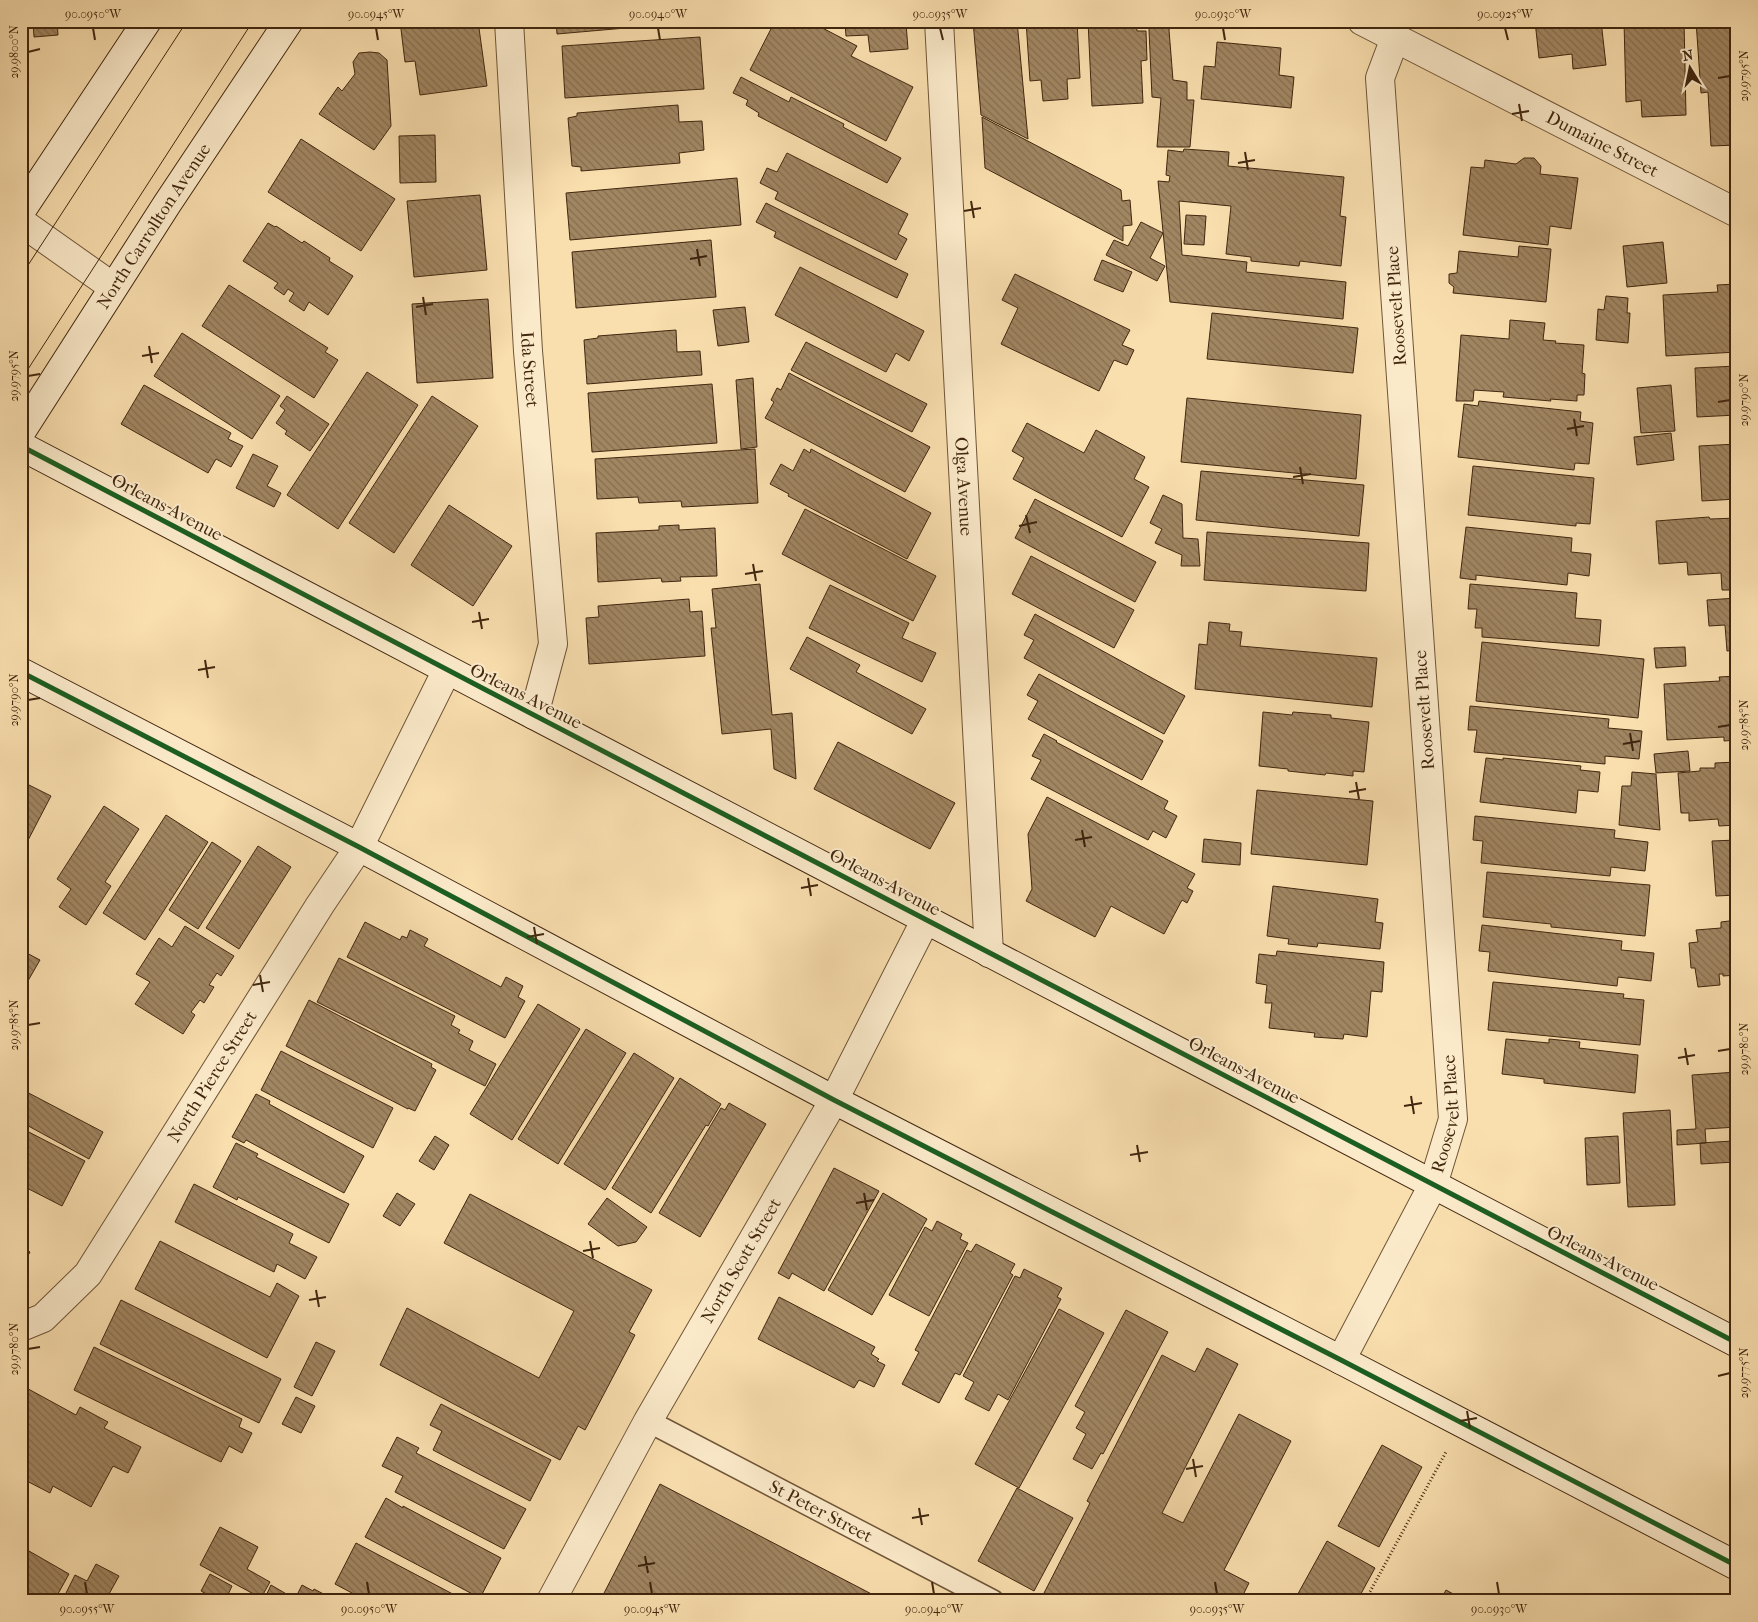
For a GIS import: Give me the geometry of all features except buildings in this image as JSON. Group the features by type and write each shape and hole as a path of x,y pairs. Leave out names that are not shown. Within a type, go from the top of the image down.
{"street":[{"path":"21,211 147,21"},
{"name":"North Carrollton Avenue","path":"21,432 166,204 289,21"},
{"name":"Ida Street","path":"509,21 528,351 552,644 534,715"},
{"name":"Olga Avenue","path":"939,21 990,952"},
{"name":"Dumaine Street","path":"1362,21 1737,213"},
{"name":"Roosevelt Place","path":"1341,1360 1433,1184 1453,1119 1380,78 1395,38"},
{"path":"21,222 114,287"},
{"name":"Orleans Avenue","path":"21,446 1737,1342"},
{"name":"North Pierce Street","path":"21,1327 43,1318 88,1274 358,847 447,670"},
{"path":"21,672 358,847 834,1100 1737,1566"},
{"name":"North Scott Street","path":"552,1601 648,1422 834,1100 926,919"}],"lane":[{"name":"St Peter Street","path":"648,1422 993,1601"}],"path":[{"path":"1365,1601 1462,1423"}],"tram line":[{"path":"21,276 187,21"},
{"path":"21,380 253,21"}],"cycle path":[{"path":"21,446 1737,1343"},
{"path":"21,672 359,847 834,1100 1737,1566"}]}
